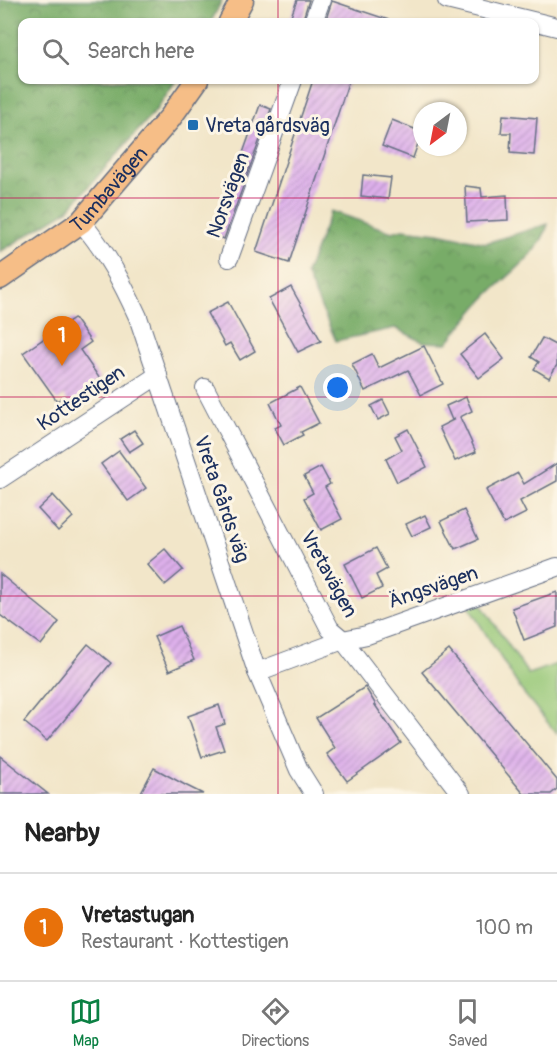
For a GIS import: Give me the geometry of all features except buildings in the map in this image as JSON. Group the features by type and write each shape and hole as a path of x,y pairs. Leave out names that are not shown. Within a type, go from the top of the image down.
{"main road":[{"path":"232,18 242,0"},
{"name":"Tumbavägen","path":"0,278 81,222 170,118 194,84"}],"street":[{"path":"314,18 321,0"},
{"path":"447,0 520,18"},
{"path":"539,23 557,27"},
{"name":"Norsvägen","path":"229,258 292,84"},
{"name":"Vreta Gårds väg","path":"81,222 101,246 138,317 256,672 299,770 314,794"},
{"name":"Kottestigen","path":"0,479 158,375"},
{"name":"Vretavägen","path":"205,388 330,629 342,640 461,794"},
{"name":"Ängsvägen","path":"256,672 342,640 367,635 557,567"}],"green space":[{"path":"0,0 222,0 213,18 18,18 18,84 173,84 156,110 68,210 0,252"},
{"path":"331,211 392,232 403,229 438,233 486,243 548,224 544,235 531,254 483,300 447,343 423,342 395,328 336,341 306,274"},
{"path":"481,604 528,674 557,664 557,734 521,690 469,607"}],"place":[{"name":"Vreta gårdsväg","path":"193,125"},
{"name":"Vretastugan","path":"62,366"}]}
